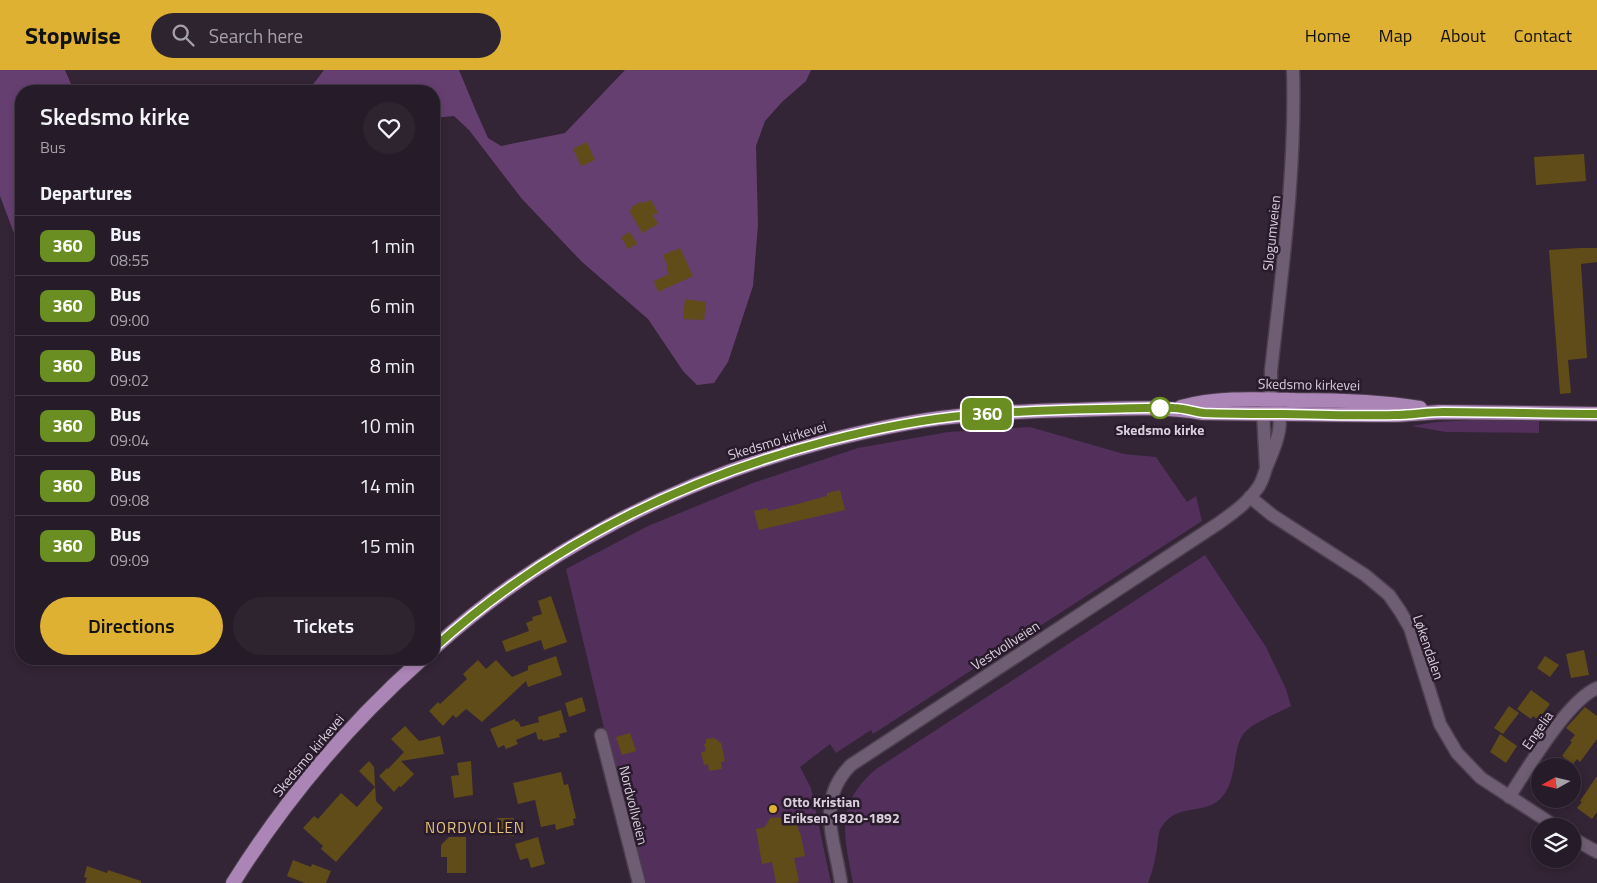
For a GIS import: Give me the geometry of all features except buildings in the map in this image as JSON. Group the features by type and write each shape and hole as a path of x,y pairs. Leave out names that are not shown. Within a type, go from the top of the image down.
{"highway":[{"name":"Skedsmo kirkevei","path":"1178,408 1202,401 1271,399 1378,402 1440,412"},
{"name":"Skedsmo kirkevei","path":"440,643 507,588 589,535 664,498 721,475 781,454 844,437 940,418 1042,411 1178,408 1203,412 1279,414 1397,415 1440,412 1597,414"},
{"name":"Skedsmo kirkevei","path":"233,883 271,825 318,765 368,710 416,665"}],"street":[{"name":"Slogumveien","path":"1271,399 1271,371 1291,188 1294,70"},
{"name":"Vestvollveien","path":"1266,468 1264,413 1271,399"},
{"path":"1271,399 1279,414"},
{"name":"Vestvollveien","path":"841,883 832,840 830,811 834,790 840,778 851,765 1220,523 1250,497 1262,481 1277,445 1280,424 1279,414"},
{"name":"Løkendalen","path":"1250,497 1272,515 1365,575 1388,595 1400,610 1410,628 1440,724 1457,753 1481,778 1542,818"},
{"name":"Engelia","path":"1509,797 1556,728 1577,701 1588,692 1597,688"},
{"name":"Nordvollveien","path":"601,735 638,883"},
{"path":"1581,843 1597,852"}],"shaded area":[{"path":"0,70 65,70 71,85 15,85 15,236 0,196"},
{"path":"324,70 459,70 488,138 501,146 565,133 625,70 811,70 806,81 782,102 765,121 756,146 758,225 753,286 728,362 714,383 697,385 683,371 648,319 582,262 522,199 469,130 454,116 440,117 440,85 313,85"},
{"path":"1473,420 1539,421 1539,433 1446,432 1411,426"},
{"path":"1030,427 1124,454 1156,457 1187,502 1196,496 1202,521 873,734 871,730 836,753 830,744 800,767 811,788 831,883 641,883 566,569 648,526 753,483 858,448 948,432"},
{"path":"1205,555 1266,647 1286,689 1291,706 1261,721 1245,732 1238,745 1231,780 1223,796 1208,806 1175,815 1161,828 1154,865 1148,883 853,883 845,835 845,821 853,795 876,769"}],"bus line":[{"name":"360","path":"440,643 507,588 535,568 615,521 680,491 754,463 812,445 880,429 940,418 1006,412 1134,408 1178,408 1203,412 1298,414 1397,415 1440,412 1597,414"}],"place":[{"name":"Skedsmo kirke","path":"1160,408"},
{"name":"Otto Kristian Eriksen 1820-1892","path":"773,809"}],"district":[{"name":"NORDVOLLEN","path":"475,827"}]}
